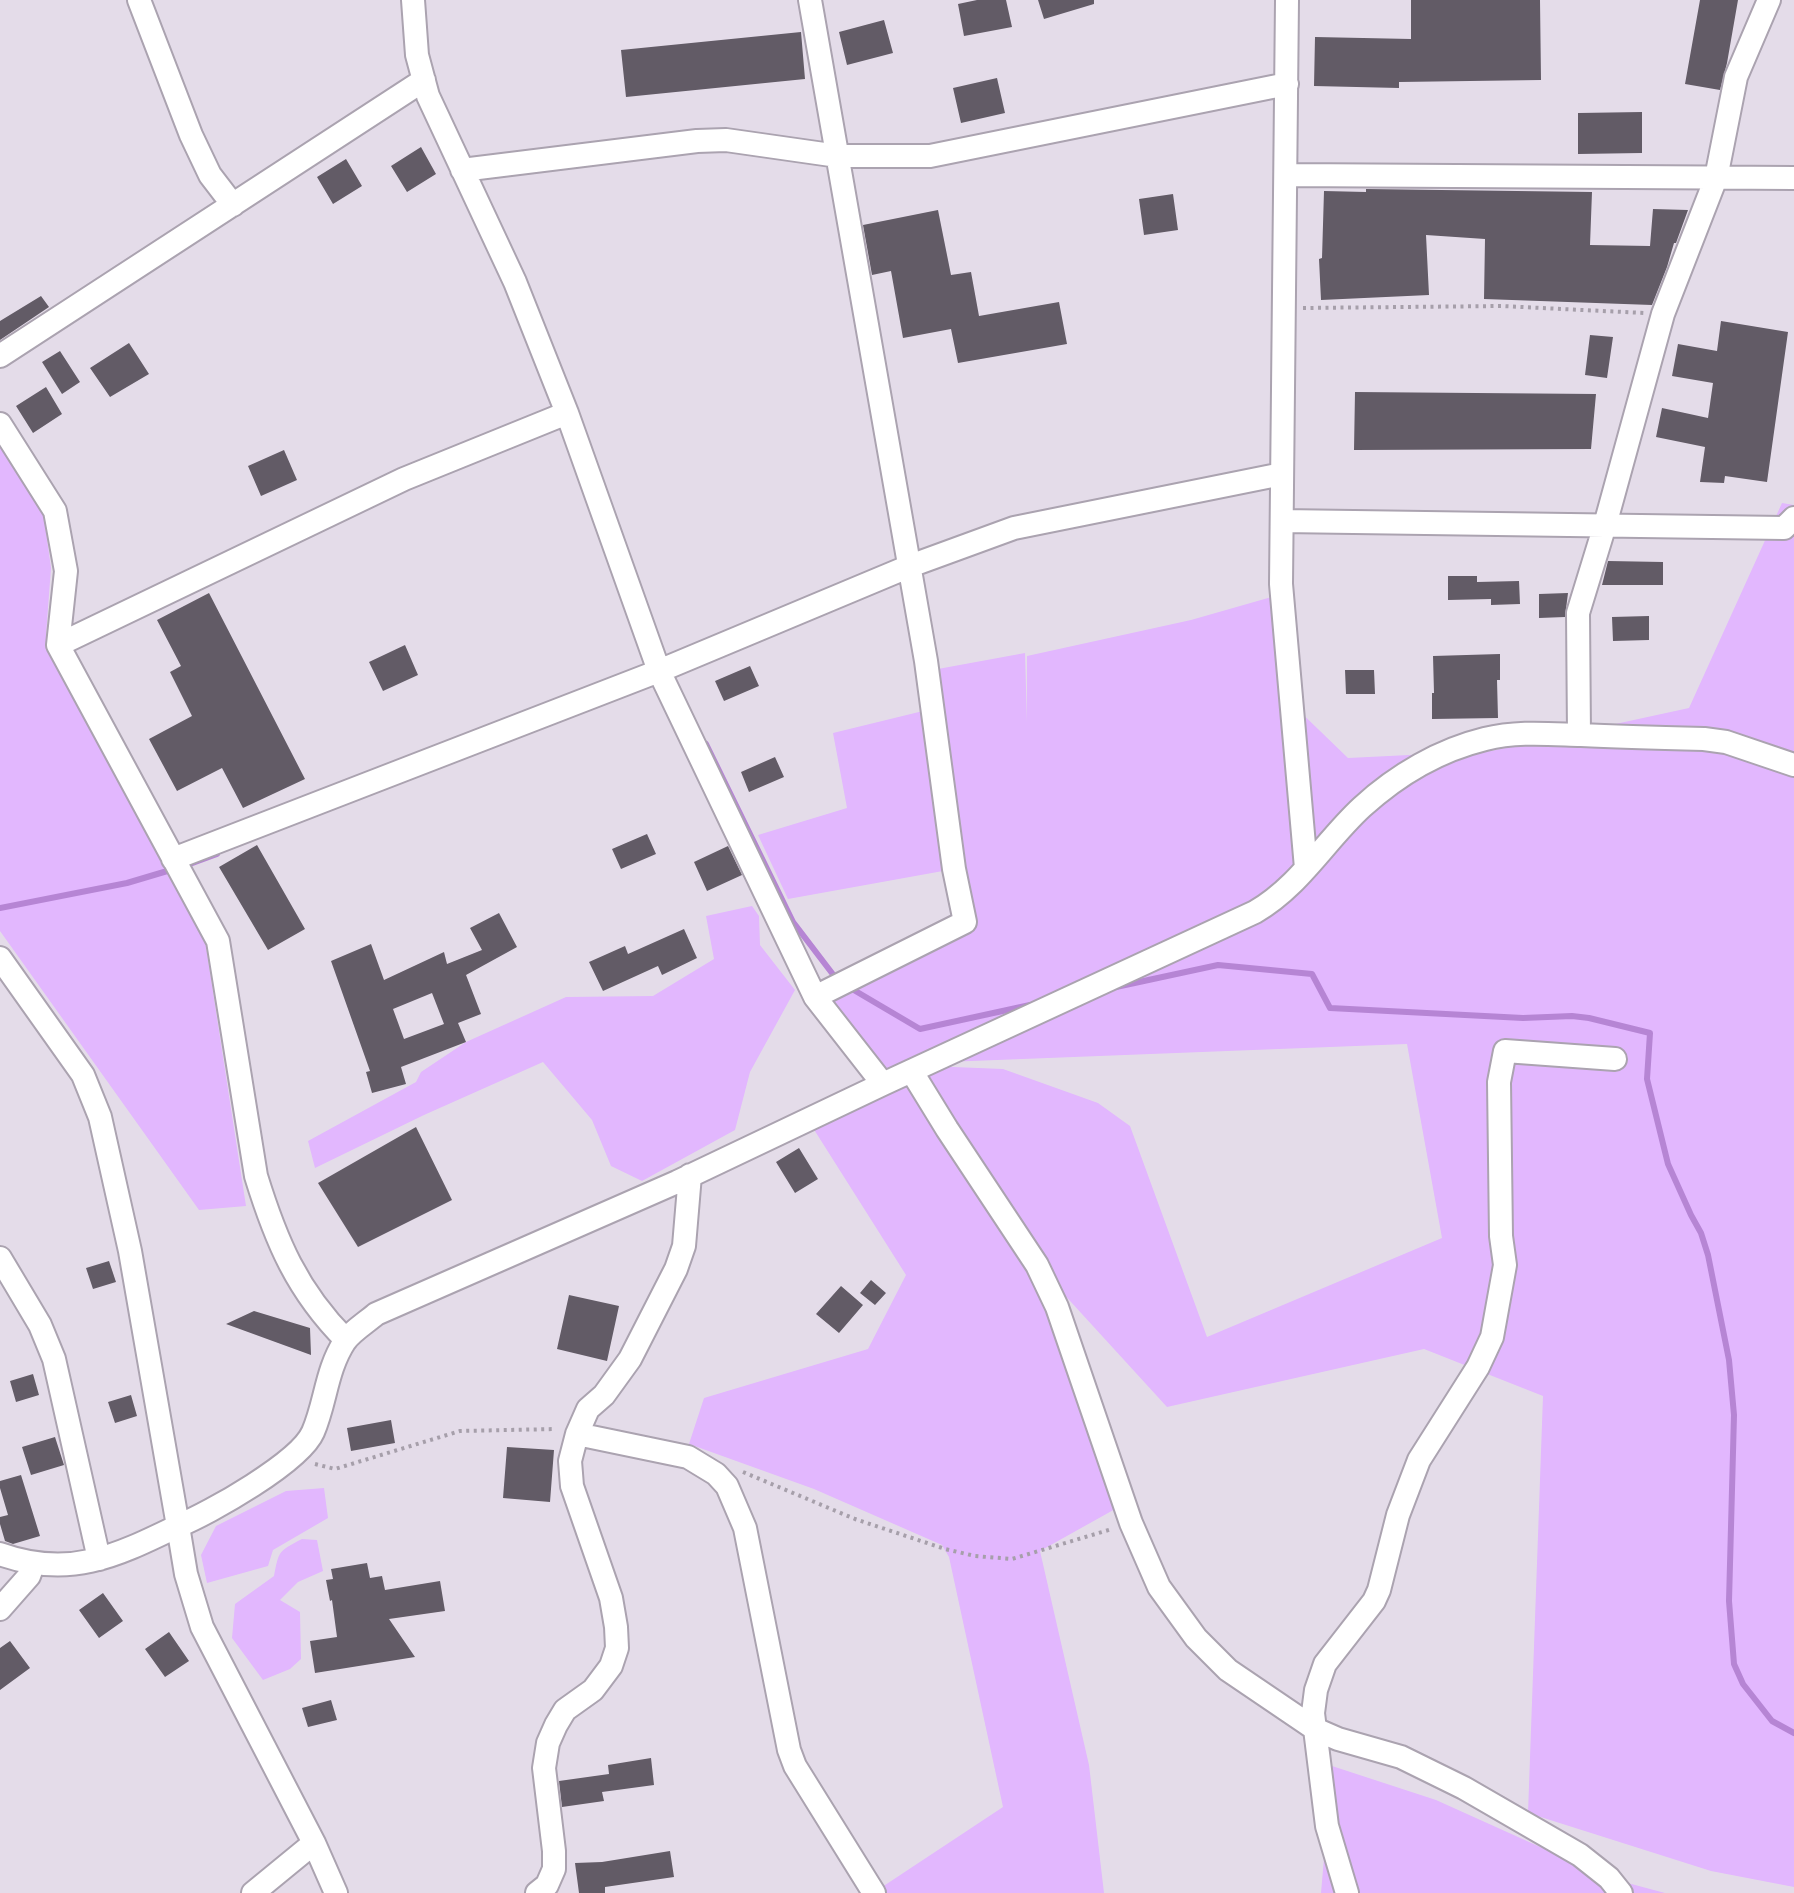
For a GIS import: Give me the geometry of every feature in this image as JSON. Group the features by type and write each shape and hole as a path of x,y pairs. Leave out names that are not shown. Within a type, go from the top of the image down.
{"street":[{"path":"139,0 191,135 210,175 233,205"},
{"path":"413,0 417,55 428,96 515,282 567,413 659,671 815,997 883,1084"},
{"path":"810,0 926,661 954,868 965,922 815,997"},
{"path":"1287,0 1281,584 1306,868"},
{"path":"1579,735 1578,613 1605,525 1663,314 1716,177 1736,77 1769,0"},
{"path":"0,357 424,80"},
{"path":"462,170 726,140 838,156 930,156 1287,84"},
{"path":"1287,175 1794,178"},
{"path":"58,645 404,479 567,413"},
{"path":"0,424 55,511 66,571 58,645 218,941 256,1176 267,1211 302,1288 328,1322 346,1340"},
{"path":"173,859 659,671 910,566 1014,528 1282,474"},
{"path":"1282,521 1784,528 1794,518"},
{"path":"0,1554 33,1565 77,1565 140,1544 199,1517 261,1480 291,1457 312,1434 327,1379 346,1340 376,1314 690,1175 1256,912 1284,892 1362,807 1383,789 1428,761 1464,745 1508,735 1534,733 1704,739 1726,742 1794,765"},
{"path":"0,958 83,1075 100,1118 130,1251 186,1574 202,1627 314,1844 336,1893"},
{"path":"1347,1893 1328,1826 1313,1713 1316,1690 1325,1664 1374,1601 1379,1590 1398,1515 1419,1460 1478,1367 1492,1337 1505,1265 1501,1236 1499,1082 1505,1051 1615,1059"},
{"path":"912,1072 1037,1265 1058,1307 1131,1523 1159,1587 1196,1638 1228,1670 1315,1729 1338,1739 1401,1757 1464,1788 1580,1855 1609,1878 1621,1893"},
{"path":"537,1893 547,1885 554,1869 544,1768 548,1743 565,1710 593,1690 610,1666 617,1648 611,1598 572,1486 570,1461 577,1434 588,1409 604,1395 630,1359 676,1269 684,1246 690,1175"},
{"path":"0,1259 40,1324 54,1359 99,1559"},
{"path":"577,1434 688,1457 716,1473 727,1486 745,1528 789,1750 795,1766 874,1893"},
{"path":"0,1609 29,1576 33,1565"},
{"path":"253,1893 314,1844"}],"path":[{"path":"1285,308 1501,306 1663,314"}],"shaded area":[{"path":"0,441 44,517 51,568 46,635 205,940 246,1206 199,1210 0,931"},
{"path":"1782,503 1794,505 1794,1887 1711,1871 1528,1813 1543,1396 1424,1349 1167,1407 1039,1267 1117,1508 1040,1551 1089,1765 1104,1893 873,1893 1003,1807 949,1557 942,1545 814,1489 689,1444 704,1398 868,1349 906,1275 813,1128 928,1066 1003,1069 1098,1103 1130,1126 1207,1337 1442,1238 1407,1044 920,1063 883,1075 827,994 970,924 927,671 1025,653 1027,723 1027,656 1191,620 1282,594 1288,700 1348,758 1491,751 1689,708"},
{"path":"923,711 954,869 788,899 758,835 847,808 833,733"},
{"path":"752,906 759,916 760,945 795,990 750,1072 735,1130 642,1181 611,1166 592,1120 543,1062 424,1115 315,1168 308,1141 416,1082 421,1072 466,1042 566,997 653,996 714,959 706,916"},
{"path":"324,1488 328,1518 273,1550 268,1566 207,1583 201,1555 216,1526 286,1491"},
{"path":"302,1539 317,1540 323,1571 298,1582 280,1600 300,1612 301,1659 290,1669 263,1680 232,1638 235,1604 274,1576 281,1552"},
{"path":"1332,1766 1436,1800 1609,1878 1665,1893 1321,1893"}],"building":[{"path":"977,0 1006,0 1012,27 964,36 958,4"},
{"path":"1038,0 1094,0 1094,4 1044,19"},
{"path":"1411,0 1540,0 1541,80 1399,82 1399,88 1314,86 1315,37 1411,39"},
{"path":"1700,0 1738,0 1720,90 1685,84"},
{"path":"884,20 893,53 847,65 839,32"},
{"path":"801,32 805,79 626,97 621,50"},
{"path":"997,78 1005,113 961,123 953,88"},
{"path":"1642,112 1642,153 1578,154 1578,113"},
{"path":"421,147 436,174 407,192 391,166"},
{"path":"346,159 362,186 333,204 317,177"},
{"path":"1366,189 1592,192 1590,245 1650,246 1653,209 1688,210 1652,305 1484,299 1485,239 1426,235 1429,295 1321,300 1319,259 1322,258 1324,191 1366,192"},
{"path":"1173,194 1178,230 1144,235 1139,199"},
{"path":"938,210 951,275 971,272 979,316 1059,302 1067,344 958,363 951,329 903,338 891,271 872,275 863,225"},
{"path":"41,296 49,307 0,340 0,321"},
{"path":"1721,321 1788,332 1767,482 1725,476 1724,483 1700,482 1705,447 1656,437 1662,408 1708,418 1713,383 1672,376 1678,344 1717,351"},
{"path":"1590,335 1613,337 1607,378 1585,375"},
{"path":"129,343 149,374 110,397 90,368"},
{"path":"60,351 80,382 62,394 42,362"},
{"path":"46,387 62,414 33,433 16,406"},
{"path":"1355,392 1596,394 1591,449 1354,450"},
{"path":"284,450 297,480 261,496 248,466"},
{"path":"1608,561 1663,562 1663,585 1602,585"},
{"path":"1448,576 1477,576 1477,582 1519,581 1520,604 1491,605 1491,599 1448,600"},
{"path":"209,593 305,779 243,808 222,768 177,791 149,739 192,716 170,672 181,666 157,620"},
{"path":"1568,593 1565,617 1539,618 1539,594"},
{"path":"1649,616 1649,640 1613,641 1612,617"},
{"path":"405,645 418,675 383,691 369,662"},
{"path":"1500,654 1500,680 1497,680 1498,718 1432,719 1433,656"},
{"path":"750,666 759,686 724,701 715,681"},
{"path":"1345,670 1374,670 1375,694 1346,694"},
{"path":"775,757 784,777 749,792 741,772"},
{"path":"647,834 656,854 621,869 612,849"},
{"path":"257,845 305,929 268,950 219,867"},
{"path":"728,846 742,875 707,891 694,862"},
{"path":"499,913 517,947 466,975 481,1014 458,1023 466,1042 401,1067 406,1084 372,1093 366,1072 370,1071 331,961 371,944 384,980 444,952 447,964 482,950 470,928","holes":["432,993 444,1024 404,1039 393,1009"]},
{"path":"684,929 697,958 662,975 658,966 603,991 589,962 625,946 628,954"},
{"path":"416,1127 452,1200 358,1247 318,1183"},
{"path":"799,1148 818,1179 795,1193 776,1162"},
{"path":"109,1261 116,1282 93,1289 86,1268"},
{"path":"871,1280 886,1293 875,1305 860,1293"},
{"path":"841,1286 863,1305 839,1333 816,1314"},
{"path":"569,1295 619,1306 607,1361 557,1349"},
{"path":"254,1311 310,1328 311,1355 226,1324"},
{"path":"33,1374 39,1395 16,1402 10,1381"},
{"path":"131,1395 137,1416 115,1423 108,1402"},
{"path":"391,1420 395,1443 351,1451 347,1428"},
{"path":"55,1437 64,1465 31,1475 22,1447"},
{"path":"507,1447 554,1450 550,1502 503,1498"},
{"path":"21,1475 40,1536 13,1544 5,1541 0,1524 0,1517 8,1515 0,1481"},
{"path":"367,1563 370,1578 382,1576 385,1590 440,1581 445,1611 389,1619 415,1657 315,1673 310,1641 337,1637 332,1600 330,1601 326,1580 333,1579 331,1569"},
{"path":"103,1593 123,1621 99,1638 79,1610"},
{"path":"169,1632 189,1661 165,1677 145,1649"},
{"path":"10,1641 30,1668 0,1690 0,1648"},
{"path":"331,1700 337,1720 308,1727 302,1708"},
{"path":"651,1758 654,1785 602,1792 604,1801 562,1807 559,1781 609,1774 608,1765"},
{"path":"670,1851 674,1877 605,1887 605,1893 579,1893 575,1863 602,1862"}],"waterway":[{"path":"706,744 793,922 838,981"},
{"path":"187,865 217,854"},
{"path":"0,908 127,883 174,869"},
{"path":"1116,987 1218,965 1312,974 1330,1008 1523,1018 1572,1016 1650,1033 1647,1079 1668,1164 1701,1233 1708,1255 1729,1360 1734,1415 1729,1601 1734,1664 1743,1684 1772,1721 1794,1733"},
{"path":"847,986 920,1029 1030,1005"}]}
